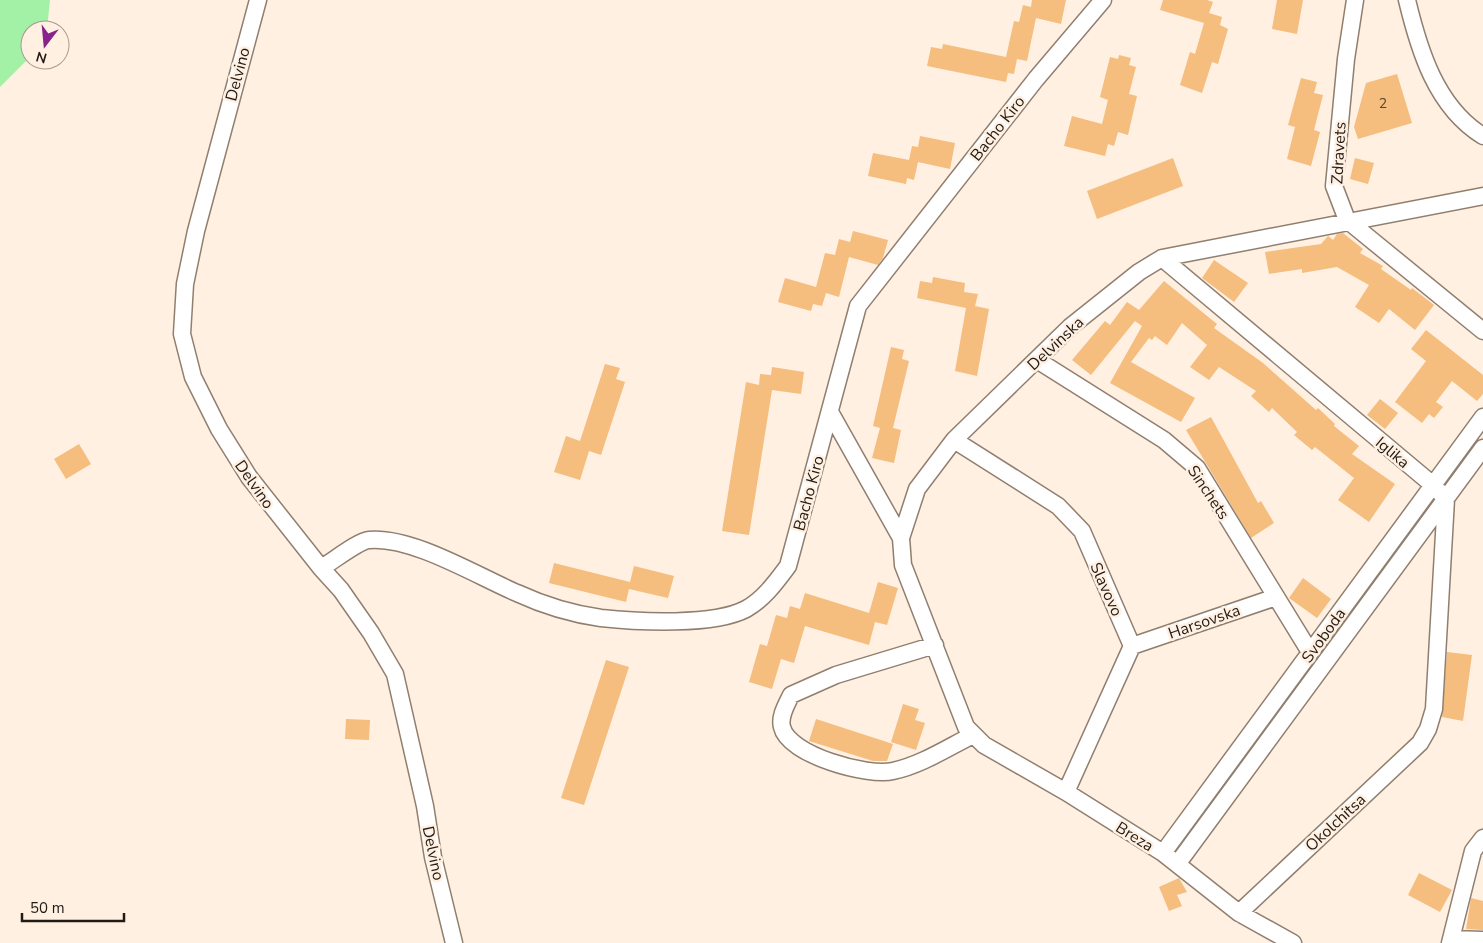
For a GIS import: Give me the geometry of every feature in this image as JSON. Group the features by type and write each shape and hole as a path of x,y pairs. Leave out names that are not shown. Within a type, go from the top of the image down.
{"street":[{"name":"Delvino","path":"258,0 196,231 185,284 182,334 194,377 219,429 249,477 321,568 341,590 371,633 395,674 415,758 433,857 454,943"},
{"name":"Bacho Kiro","path":"321,568 367,540 391,540 412,546 519,594 558,609 600,618 685,621 726,617 747,608 769,591 788,566 858,306 1036,79 1103,0"},
{"name":"Zdravets","path":"1354,0 1346,59 1334,186 1347,220 1483,331"},
{"path":"1407,0 1415,35 1428,68 1444,99 1483,136"},
{"name":"Delvinska","path":"973,735 966,727 903,565 901,538 917,489 954,440 1070,327 1139,272 1162,258 1347,220 1483,196"},
{"name":"Iglika","path":"1162,258 1433,485 1446,499"},
{"name":"Sinchets","path":"1037,360 1164,440 1197,468 1310,652"},
{"path":"830,412 901,538"},
{"name":"Svoboda","path":"1162,853 1483,417"},
{"name":"Slavovo","path":"954,440 1058,506 1082,531 1132,646"},
{"name":"Svoboda","path":"1178,864 1483,448"},
{"name":"Okolchitsa","path":"1239,913 1420,743 1428,729 1434,709 1446,499"},
{"name":"Harsovska","path":"1132,646 1276,597"},
{"path":"935,645 836,674 791,695 783,712 781,726 787,739 822,759 875,772 892,772 916,764 973,735"},
{"path":"1066,792 1132,646"},
{"name":"Breza","path":"973,735 984,745 1066,792 1162,853 1239,913 1293,943"},
{"path":"1483,838 1473,851 1450,942 1483,940"}],"green space":[{"path":"0,0 50,0 48,20 20,20 20,67 0,87"}],"building":[{"path":"1032,0 1066,0 1061,24 1036,18 1027,61 1017,59 1014,74 1008,73 1006,82 927,66 931,47 942,49 943,44 1006,57 1014,21 1019,22 1023,5 1031,7"},
{"path":"1163,0 1207,0 1213,2 1209,13 1222,17 1220,25 1228,29 1218,64 1212,62 1202,93 1180,85 1190,52 1195,54 1204,23 1160,10"},
{"path":"1277,0 1303,0 1297,34 1272,29"},
{"path":"1119,55 1131,58 1129,65 1136,67 1129,94 1137,96 1128,135 1118,132 1114,146 1108,144 1105,156 1064,146 1072,116 1102,124 1108,100 1100,97 1110,57 1118,59"},
{"path":"1397,74 1412,123 1358,139 1354,127 1366,83"},
{"path":"1301,78 1317,82 1314,93 1323,95 1314,130 1320,132 1311,166 1287,159 1295,127 1288,125"},
{"path":"920,136 955,143 950,169 918,162 914,180 907,178 906,184 868,176 873,153 909,160 912,146 918,147"},
{"path":"1173,158 1183,186 1097,219 1087,191"},
{"path":"1355,158 1374,163 1368,184 1350,179"},
{"path":"853,231 888,240 883,258 878,265 849,257 839,297 826,293 822,306 813,304 811,311 778,302 785,278 816,287 825,253 835,255 839,239 850,242"},
{"path":"1343,233 1363,249 1360,253 1383,266 1381,269 1411,290 1412,288 1434,305 1415,330 1389,309 1379,323 1355,307 1369,285 1337,267 1302,273 1302,269 1269,274 1265,252 1321,244 1328,236 1333,240 1337,234"},
{"path":"1214,260 1248,283 1234,302 1202,278"},
{"path":"933,277 965,283 964,292 978,294 975,306 989,309 977,376 955,371 966,308 917,298 920,281 932,283"},
{"path":"1164,281 1217,324 1214,328 1263,363 1316,410 1318,408 1335,424 1334,426 1359,446 1352,454 1395,484 1369,522 1338,500 1354,478 1315,447 1312,450 1294,435 1297,432 1272,408 1269,412 1251,396 1256,391 1219,367 1209,380 1190,367 1207,345 1182,323 1167,345 1155,336 1152,340 1149,338 1131,362 1195,398 1181,422 1110,383 1142,326 1135,321 1091,375 1072,360 1105,321 1110,325 1127,302 1139,310"},
{"path":"1426,330 1483,375 1483,394 1477,401 1452,381 1436,402 1443,407 1434,418 1429,414 1422,423 1395,402 1426,361 1411,349"},
{"path":"891,347 904,350 902,359 909,361 893,428 901,430 894,463 872,458 880,428 873,426"},
{"path":"605,364 620,368 616,379 625,382 601,455 589,451 580,480 554,472 566,436 580,441"},
{"path":"772,367 804,372 801,394 772,390 749,535 722,531 746,382 759,385 760,374 771,375"},
{"path":"1380,399 1398,413 1385,429 1367,415"},
{"path":"1211,417 1258,503 1261,501 1274,523 1251,538 1186,430"},
{"path":"79,444 91,464 66,479 54,459"},
{"path":"554,563 630,582 634,566 674,576 668,598 629,589 626,602 549,583"},
{"path":"1303,578 1331,599 1317,618 1289,598"},
{"path":"878,582 898,588 887,625 875,622 869,645 805,626 794,663 781,659 772,689 749,682 760,644 767,646 776,615 787,618 790,606 800,609 805,593 869,613"},
{"path":"1447,652 1472,655 1463,721 1442,717"},
{"path":"606,660 629,667 584,805 561,798"},
{"path":"903,704 919,709 915,720 925,723 916,750 891,742"},
{"path":"346,719 370,720 369,740 345,739"},
{"path":"816,719 893,744 887,761 873,761 809,741"},
{"path":"1419,873 1452,890 1440,912 1408,895"},
{"path":"1179,878 1187,892 1177,895 1182,906 1169,911 1159,887"},
{"path":"1471,898 1483,901 1483,930 1466,929"}]}
